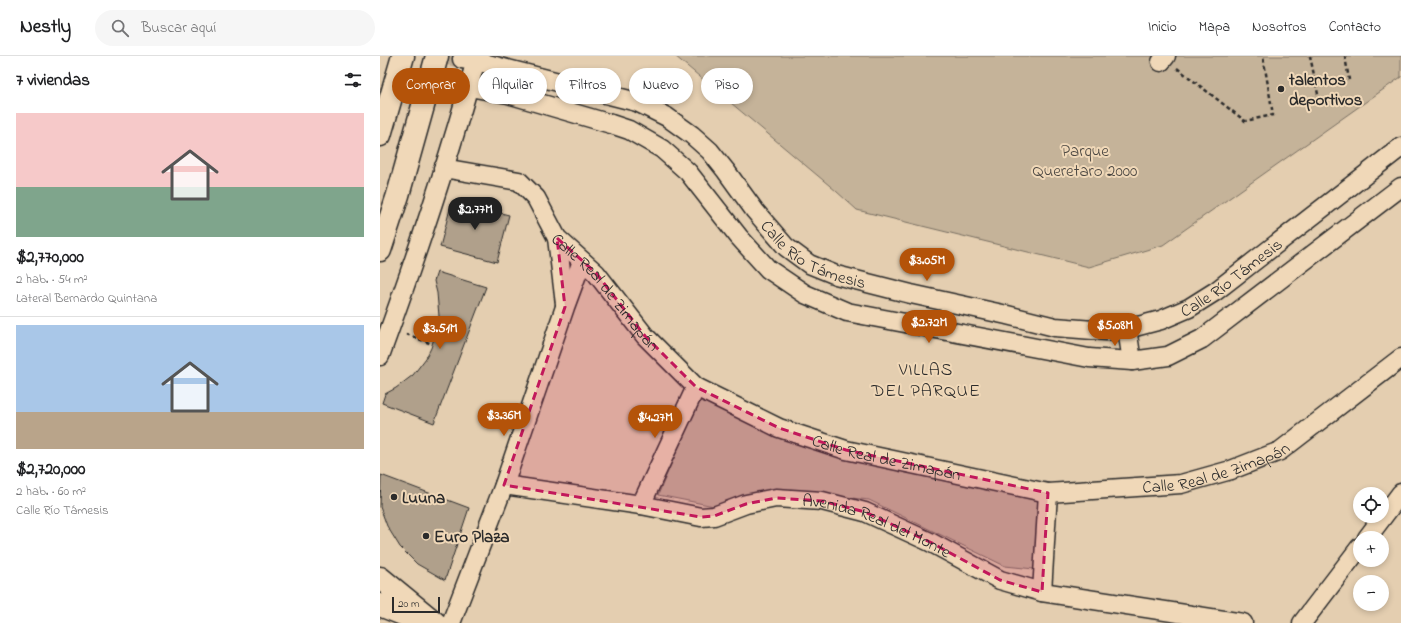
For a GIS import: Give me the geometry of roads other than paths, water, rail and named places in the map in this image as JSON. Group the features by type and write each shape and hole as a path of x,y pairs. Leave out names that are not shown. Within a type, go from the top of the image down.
{"main road":[{"path":"380,135 403,56"},
{"path":"380,250 398,195 437,56"},
{"path":"380,578 435,623"},
{"path":"380,605 425,623"},
{"path":"380,622 388,623"}],"street":[{"path":"470,78 472,59"},
{"name":"Calle Río Támesis","path":"472,59 637,102 667,117 692,134 710,151 755,211 786,247 809,264 836,275 1055,327 1106,331 1127,329 1161,320 1189,308 1216,291 1401,146"},
{"name":"Calle Río Támesis","path":"470,87 508,94 611,124 629,130 662,149 688,172 739,236 768,269 805,294 847,312 1089,358 1132,361 1168,356 1202,339 1401,187"},
{"path":"380,356 414,262 464,104"},
{"name":"Calle Real de Zimapán","path":"443,168 519,181 536,198 557,238 596,273 645,336 696,387 779,428 846,450 1048,493 1181,484 1231,470 1280,451 1401,358"},
{"path":"557,238 565,307"},
{"path":"451,623 504,485 582,261"},
{"path":"908,324 911,294"},
{"path":"1127,329 1132,361"},
{"path":"641,505 696,387"},
{"name":"Avenida Real del Monte","path":"504,485 641,505 701,517 714,516 746,504 776,498 822,501 865,512 930,542 1000,580 1042,592 1243,623"},
{"path":"1042,592 1048,493"},
{"path":"1372,531 1401,493"},
{"path":"1302,623 1353,556"}],"tunnel":[{"path":"448,56 462,59"}],"place":[{"name":"talentos deportivos","path":"1281,89"},
{"name":"Luuna","path":"394,497"},
{"name":"Euro Plaza","path":"426,536"}],"district":[{"name":"VILLAS DEL PARQUE","path":"926,379"}],"park label":[{"name":"Parque Queretaro 2000","path":"1085,160"}]}
